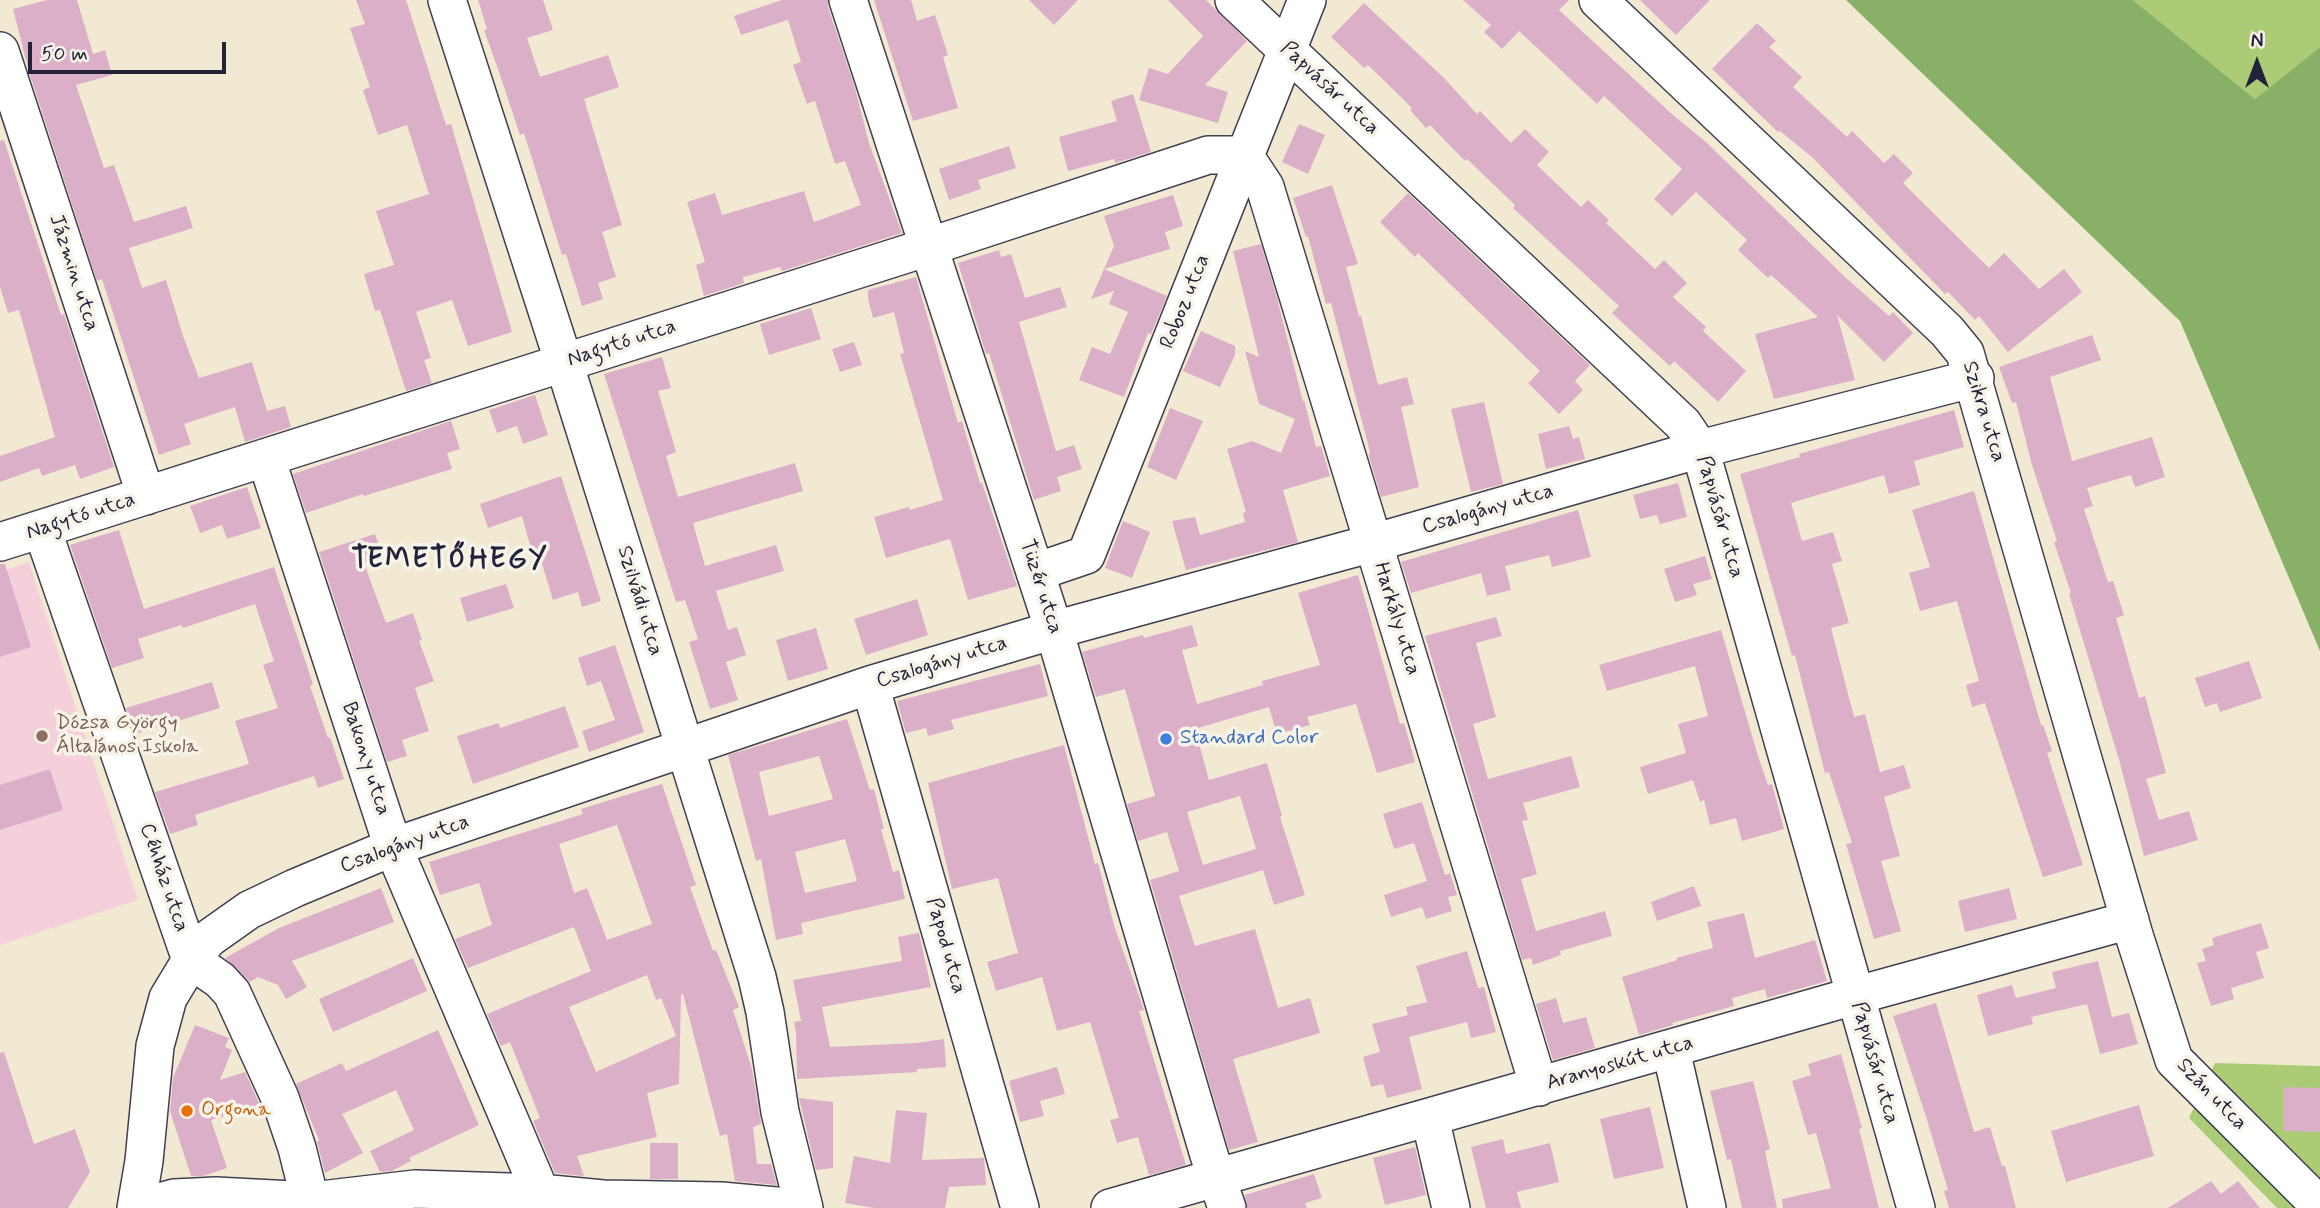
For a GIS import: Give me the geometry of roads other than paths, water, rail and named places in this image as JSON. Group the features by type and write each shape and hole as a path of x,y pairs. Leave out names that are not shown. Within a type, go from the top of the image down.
{"street":[{"name":"Szilvádi utca","path":"447,0 757,976 765,1012 779,1112 804,1208"},
{"name":"Tüzér utca","path":"848,0 1036,572 1221,1193"},
{"name":"Papvásár utca","path":"1234,0 1683,424 1700,449 1916,1208"},
{"name":"Roboz utca","path":"1036,572 1086,555 1307,0"},
{"name":"Szikra utca","path":"1598,0 1947,331 1965,353 1975,378 2130,920"},
{"name":"Jázmin utca","path":"0,51 146,496"},
{"name":"Nagytó utca","path":"0,542 928,247 1208,155 1244,155"},
{"name":"Harkály utca","path":"1244,155 1265,187 1539,1087"},
{"name":"Csalogány utca","path":"136,1208 144,1161 155,1046 168,998 191,960 208,939 249,910 295,888 393,847 870,685 1054,630 1700,449 1975,378"},
{"name":"Bakony utca","path":"266,457 393,847 543,1200"},
{"name":"Céhház utca","path":"42,529 191,960 220,980 232,993 280,1098 312,1205"},
{"name":"Papod utca","path":"870,685 1020,1208"},
{"name":"Aranyoskút utca","path":"1110,1208 1221,1193 1430,1118 2130,920"},
{"name":"Szán utca","path":"2130,920 2174,1060 2320,1206"},
{"path":"1671,1050 1707,1208"},
{"path":"1430,1118 1451,1208"},
{"path":"136,1208 174,1198 216,1196 312,1205 415,1189 543,1200 721,1201 798,1208"}],"place":[{"name":"Dózsa György Általános Iskola","path":"42,736"},
{"name":"Standard Color","path":"1166,739"},
{"name":"Orgona","path":"187,1111"}],"district":[{"name":"TEMETŐHEGY","path":"450,561"}]}
